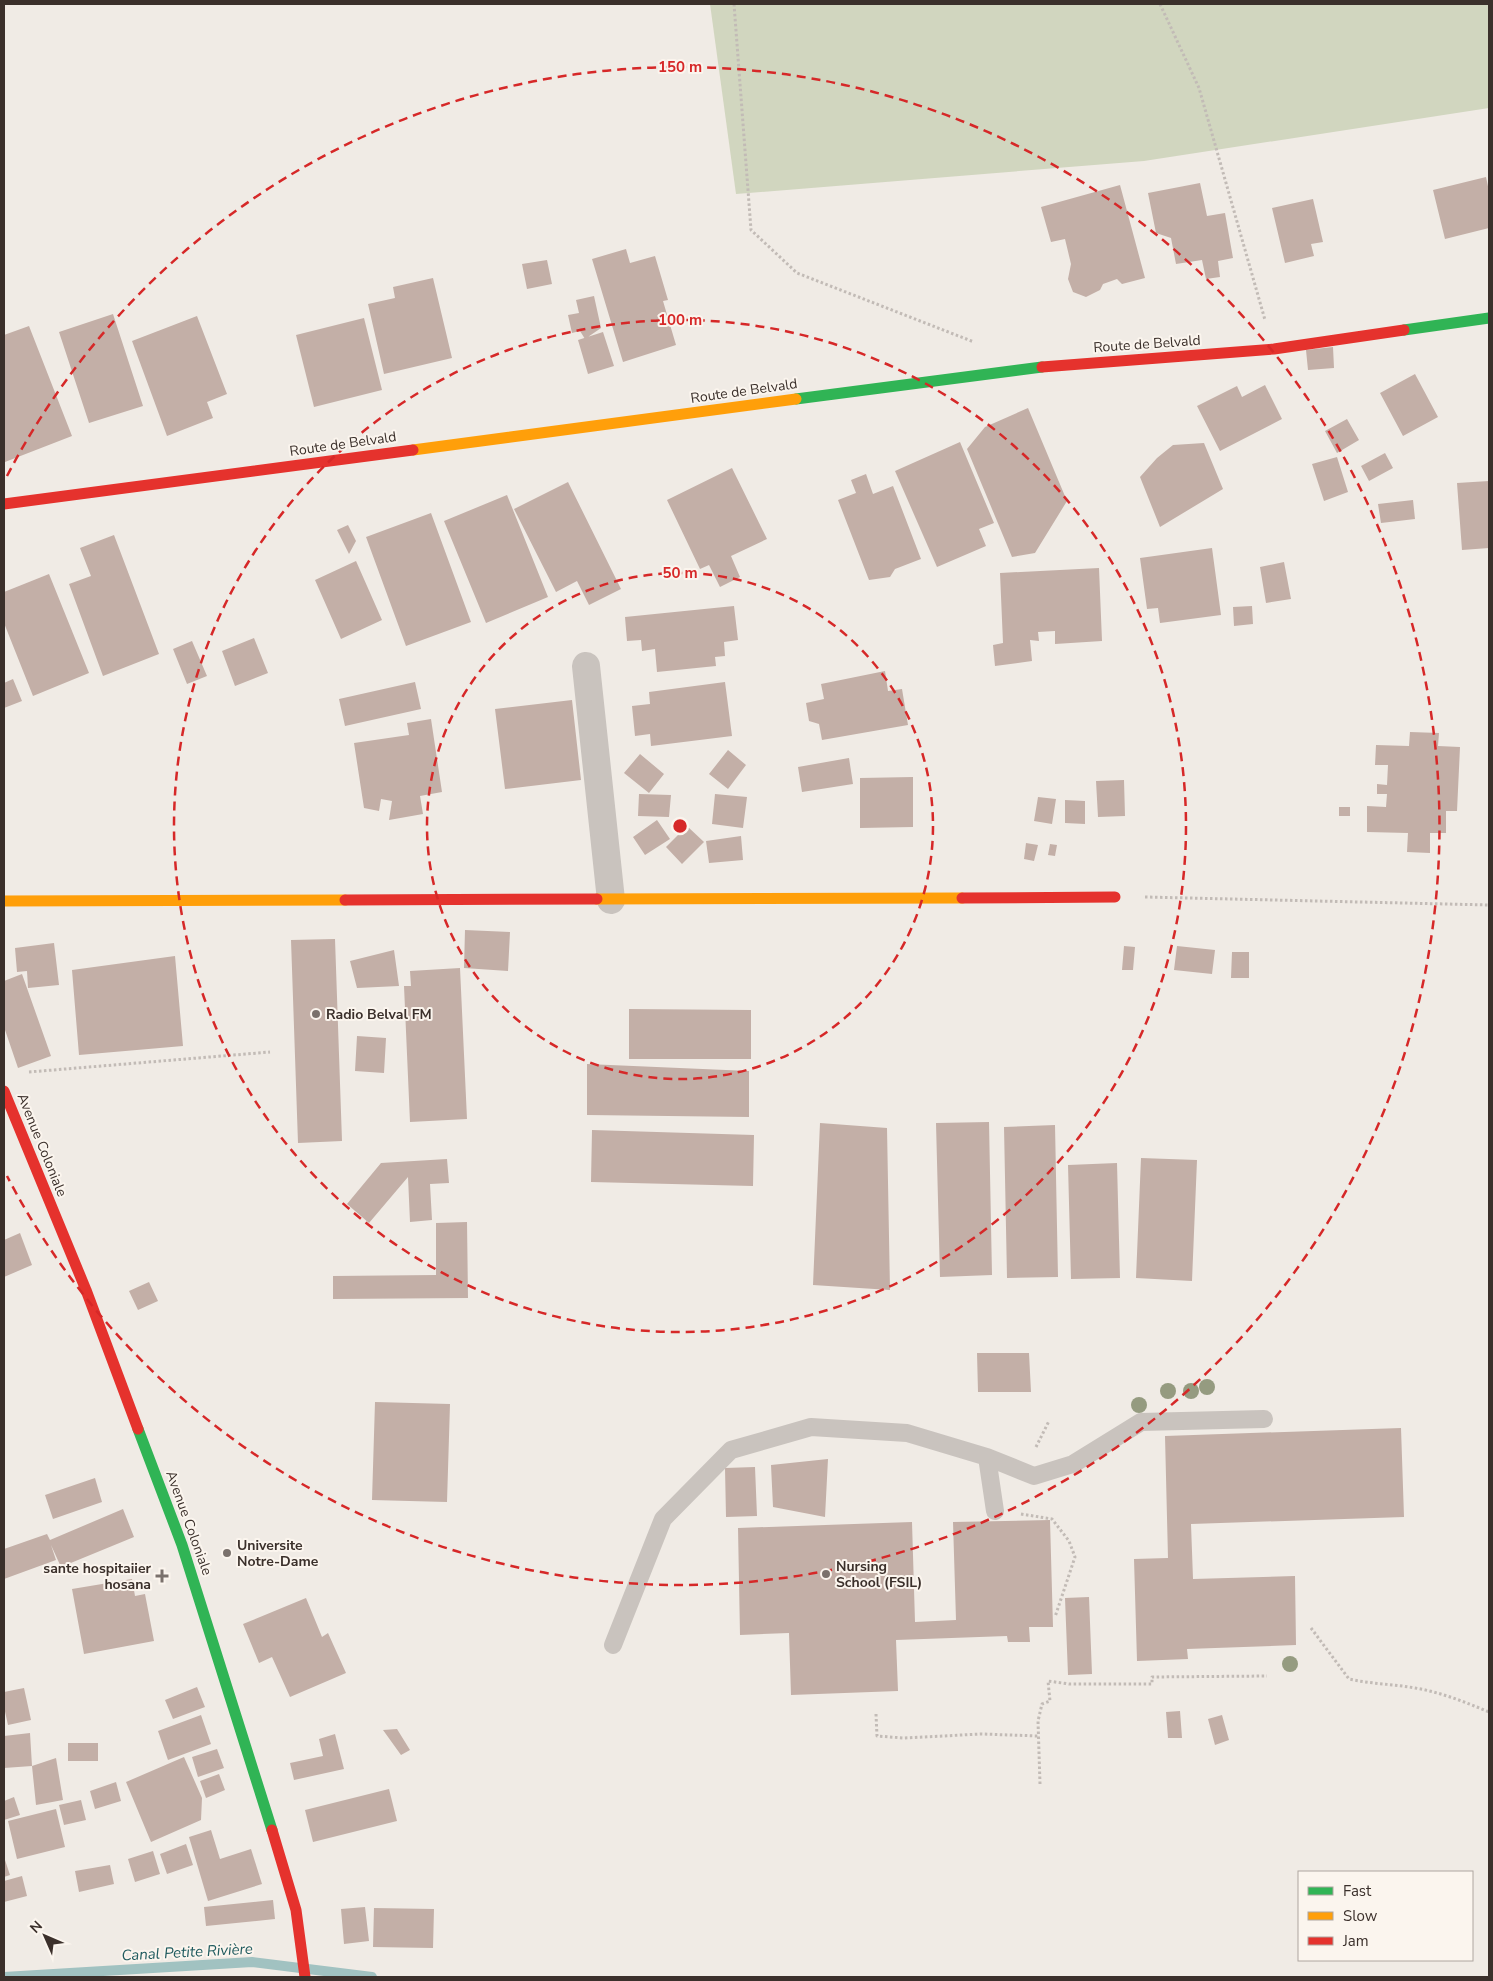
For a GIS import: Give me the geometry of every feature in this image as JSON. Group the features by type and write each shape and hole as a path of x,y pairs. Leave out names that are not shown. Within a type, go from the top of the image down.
{"street":[{"name":"Route de Belvald","path":"4,504 1036,367 1274,349 1489,318"},
{"path":"586,666 611,900"},
{"path":"4,901 1115,897"},
{"name":"Avenue Coloniale","path":"4,1091 86,1290 182,1545 250,1757 296,1910 305,1977"}],"lane":[{"path":"613,1646 664,1519 731,1450 811,1427 907,1433 987,1457 1034,1476 1073,1464 1141,1422 1264,1419"},
{"path":"987,1457 995,1510"}],"path":[{"path":"734,4 752,230 797,273 981,345"},
{"path":"1160,4 1198,88 1274,349"},
{"path":"1115,897 1489,904"},
{"path":"24,1072 270,1052"},
{"path":"995,1510 1052,1519 1069,1540 1075,1557 1055,1617"},
{"path":"1311,1628 1348,1679 1373,1684 1414,1688 1455,1698 1489,1712"},
{"path":"1040,1784 1038,1721 1042,1704 1050,1701 1048,1681 1069,1684 1152,1684 1152,1677 1267,1676"},
{"path":"876,1714 877,1736 904,1738 982,1734 1038,1736"}],"green space":[{"path":"710,4 1489,4 1489,108 1144,161 736,194"}],"building":[{"path":"1486,177 1489,191 1489,228 1445,239 1433,190"},
{"path":"1200,183 1207,216 1225,213 1233,258 1218,261 1220,277 1206,279 1202,260 1176,264 1171,238 1156,233 1148,193"},
{"path":"1120,185 1145,278 1122,284 1117,279 1103,284 1100,290 1086,297 1073,292 1068,279 1071,264 1065,239 1051,242 1041,207"},
{"path":"1313,199 1323,242 1311,244 1314,256 1285,263 1272,208"},
{"path":"626,249 630,263 655,256 668,300 663,301 676,345 623,362 592,259"},
{"path":"547,260 552,284 527,289 522,264"},
{"path":"433,278 452,358 384,374 368,304 395,298 393,287"},
{"path":"594,296 601,328 585,339 580,331 572,333 568,315 579,313 576,300"},
{"path":"113,314 143,406 89,423 59,332"},
{"path":"197,316 227,394 207,402 213,418 167,436 132,341"},
{"path":"364,318 382,390 314,407 296,335"},
{"path":"29,326 72,436 5,462 4,335"},
{"path":"603,332 614,366 588,374 578,340"},
{"path":"1333,347 1334,368 1308,370 1306,350"},
{"path":"1415,374 1438,417 1403,436 1380,393"},
{"path":"1265,385 1282,419 1220,451 1197,406 1237,386 1242,397"},
{"path":"1028,408 1067,501 1035,553 1012,557 967,449 985,427"},
{"path":"1347,419 1359,440 1337,453 1325,431"},
{"path":"960,442 994,523 979,529 986,546 937,567 895,471"},
{"path":"1204,443 1223,489 1160,527 1140,477 1157,458 1173,445"},
{"path":"1385,453 1393,468 1369,481 1361,466"},
{"path":"1337,457 1348,492 1324,501 1312,464"},
{"path":"732,468 767,539 731,556 740,577 720,587 709,565 700,569 667,500"},
{"path":"866,474 873,494 893,486 921,559 895,569 890,577 869,580 838,500 856,493 851,480"},
{"path":"1489,481 1489,548 1462,550 1457,483"},
{"path":"568,482 621,589 589,605 577,581 556,592 514,509"},
{"path":"507,495 548,597 486,623 444,521"},
{"path":"1413,500 1415,519 1381,523 1378,504"},
{"path":"431,513 471,622 406,646 366,537"},
{"path":"348,525 356,541 349,554 337,530"},
{"path":"114,535 159,654 103,676 69,584 91,576 80,548"},
{"path":"1212,548 1221,615 1160,623 1158,608 1147,609 1140,558"},
{"path":"356,561 382,620 341,639 315,580"},
{"path":"1284,562 1291,599 1266,603 1260,567"},
{"path":"1099,568 1102,641 1055,644 1055,631 1038,632 1039,641 1030,640 1032,661 995,666 993,645 1003,643 1000,573"},
{"path":"49,574 89,673 33,696 4,623 4,592"},
{"path":"734,606 738,640 724,642 725,656 715,657 716,666 657,672 655,649 642,651 641,640 627,641 625,617"},
{"path":"1252,606 1253,624 1234,626 1233,607"},
{"path":"254,638 268,673 235,686 222,651"},
{"path":"192,641 207,676 187,684 173,649"},
{"path":"885,671 888,691 902,689 908,725 822,740 819,724 809,721 806,703 824,699 821,684"},
{"path":"13,679 22,701 4,708 4,683"},
{"path":"415,682 421,709 345,726 339,699"},
{"path":"725,682 732,736 651,746 650,734 635,736 632,706 650,704 649,692"},
{"path":"572,700 581,780 505,789 495,709"},
{"path":"431,719 442,792 420,796 423,814 389,820 392,801 381,799 379,811 364,808 354,743 409,735 407,723"},
{"path":"1410,732 1439,733 1438,746 1460,747 1457,811 1446,811 1446,833 1430,833 1430,853 1407,852 1408,833 1367,832 1367,806 1386,807 1387,794 1377,794 1377,784 1387,785 1388,765 1375,765 1376,745 1409,746"},
{"path":"728,750 746,765 728,789 709,774"},
{"path":"640,754 664,774 649,793 624,773"},
{"path":"849,758 853,784 802,792 798,767"},
{"path":"913,777 913,827 860,828 860,778"},
{"path":"1124,780 1125,816 1098,817 1096,781"},
{"path":"639,794 671,795 669,817 638,816"},
{"path":"715,794 747,797 743,828 712,824"},
{"path":"1038,797 1056,799 1052,824 1034,821"},
{"path":"1065,800 1085,801 1085,824 1065,823"},
{"path":"1339,807 1350,807 1350,816 1339,816"},
{"path":"657,820 670,839 645,855 633,837"},
{"path":"687,826 704,842 682,864 666,847"},
{"path":"741,836 743,860 709,863 706,841"},
{"path":"1026,843 1038,845 1034,861 1024,859"},
{"path":"1050,844 1057,845 1055,856 1048,855"},
{"path":"465,930 510,932 508,971 464,968"},
{"name":"Radio Belval FM","path":"335,939 342,1141 298,1143 291,940"},
{"path":"54,943 59,985 28,988 27,971 17,972 15,948"},
{"path":"1124,946 1135,947 1133,970 1122,970"},
{"path":"1177,946 1215,950 1212,974 1174,970"},
{"path":"394,950 399,986 357,988 350,961"},
{"path":"1232,952 1249,952 1249,978 1231,978"},
{"path":"175,956 183,1046 79,1055 72,970"},
{"path":"460,968 467,1119 410,1122 404,986 411,986 410,971"},
{"path":"22,974 51,1056 18,1068 4,1027 4,981"},
{"path":"629,1009 751,1010 751,1059 629,1059"},
{"path":"357,1036 386,1038 384,1073 355,1071"},
{"path":"587,1064 749,1071 749,1117 587,1115"},
{"path":"989,1122 992,1275 940,1277 936,1123"},
{"path":"820,1123 887,1128 890,1290 813,1285"},
{"path":"1055,1125 1058,1277 1007,1278 1004,1127"},
{"path":"592,1130 754,1135 753,1186 591,1182"},
{"path":"1141,1158 1197,1160 1192,1281 1136,1278"},
{"path":"447,1159 449,1183 430,1184 432,1220 410,1222 408,1177 369,1223 347,1204 381,1163"},
{"path":"1117,1163 1120,1278 1071,1279 1068,1165"},
{"path":"467,1222 468,1298 333,1299 333,1276 436,1275 436,1223"},
{"path":"20,1233 32,1265 4,1277 4,1240"},
{"path":"149,1282 158,1301 138,1310 129,1291"},
{"path":"977,1353 1029,1353 1031,1392 978,1392"},
{"path":"375,1402 450,1404 447,1502 372,1500"},
{"path":"1401,1428 1404,1517 1191,1524 1193,1579 1295,1576 1296,1645 1187,1649 1188,1659 1137,1661 1134,1559 1168,1558 1165,1436"},
{"path":"828,1459 825,1517 773,1507 771,1465"},
{"path":"755,1467 757,1516 726,1517 725,1468"},
{"path":"95,1478 102,1502 53,1519 45,1495"},
{"path":"123,1509 134,1537 61,1567 51,1545 56,1560 4,1579 4,1549 47,1534 50,1540"},
{"name":"Nursing School (FSIL)","path":"1050,1520 1053,1627 1029,1627 1030,1642 1008,1642 1007,1636 896,1640 898,1691 791,1695 789,1633 740,1635 738,1528 912,1522 915,1622 956,1620 953,1522"},
{"path":"132,1579 135,1596 145,1594 154,1641 84,1654 72,1589"},
{"path":"1089,1597 1092,1674 1068,1675 1065,1598"},
{"path":"306,1598 322,1637 328,1633 346,1673 290,1697 272,1657 259,1663 243,1624"},
{"path":"197,1687 205,1707 173,1719 165,1700"},
{"path":"24,1688 31,1720 8,1725 4,1707 4,1692"},
{"path":"1180,1711 1182,1738 1168,1738 1166,1712"},
{"path":"201,1715 211,1744 168,1760 158,1731"},
{"path":"1222,1715 1229,1740 1215,1745 1208,1719"},
{"path":"397,1729 410,1750 401,1755 383,1730"},
{"path":"30,1733 32,1766 4,1768 4,1736"},
{"path":"335,1734 344,1769 294,1780 290,1763 323,1756 319,1739"},
{"path":"68,1743 98,1743 98,1761 68,1761"},
{"path":"217,1749 224,1768 198,1777 192,1757"},
{"path":"184,1757 202,1798 201,1820 151,1842 126,1782"},
{"path":"56,1758 63,1800 36,1805 32,1766"},
{"path":"219,1774 225,1790 206,1798 200,1781"},
{"path":"116,1782 121,1801 95,1809 90,1791"},
{"path":"389,1789 397,1821 313,1842 305,1810"},
{"path":"14,1797 20,1815 4,1820 4,1801"},
{"path":"81,1800 86,1820 64,1825 59,1805"},
{"path":"56,1809 65,1847 17,1859 8,1821"},
{"path":"211,1830 220,1859 251,1849 262,1884 208,1901 189,1837"},
{"path":"186,1844 193,1865 167,1874 160,1854"},
{"path":"153,1851 160,1874 135,1882 128,1859"},
{"path":"4,1857 10,1875 4,1877"},
{"path":"110,1865 114,1884 79,1892 75,1871"},
{"path":"22,1876 27,1896 4,1902 4,1881"},
{"path":"273,1900 275,1919 206,1926 204,1907"},
{"path":"365,1907 369,1941 344,1944 341,1909"},
{"path":"374,1908 434,1909 433,1948 373,1947"}],"waterway":[{"name":"Canal Petite Rivière","path":"4,1977 252,1962 372,1977"}],"traffic: fast":[{"path":"1404,330 1489,318"},
{"path":"796,399 1042,367"},
{"path":"138,1429 182,1545 272,1830"}],"traffic: slow":[{"path":"413,450 796,399"},
{"path":"597,899 962,898"},
{"path":"4,901 345,900"}],"traffic: jam":[{"path":"1042,367 1274,349 1404,330"},
{"path":"4,504 413,450"},
{"path":"962,898 1115,897"},
{"path":"345,900 597,899"},
{"path":"4,1091 86,1290 138,1429"},
{"path":"272,1830 296,1910 305,1977"}],"place":[{"name":"Radio Belval FM","path":"316,1014"},
{"name":"Universite Notre-Dame","path":"227,1553"},
{"name":"Nursing School (FSIL)","path":"826,1574"},
{"name":"sante hospitaiier hosana","path":"162,1576"}]}
